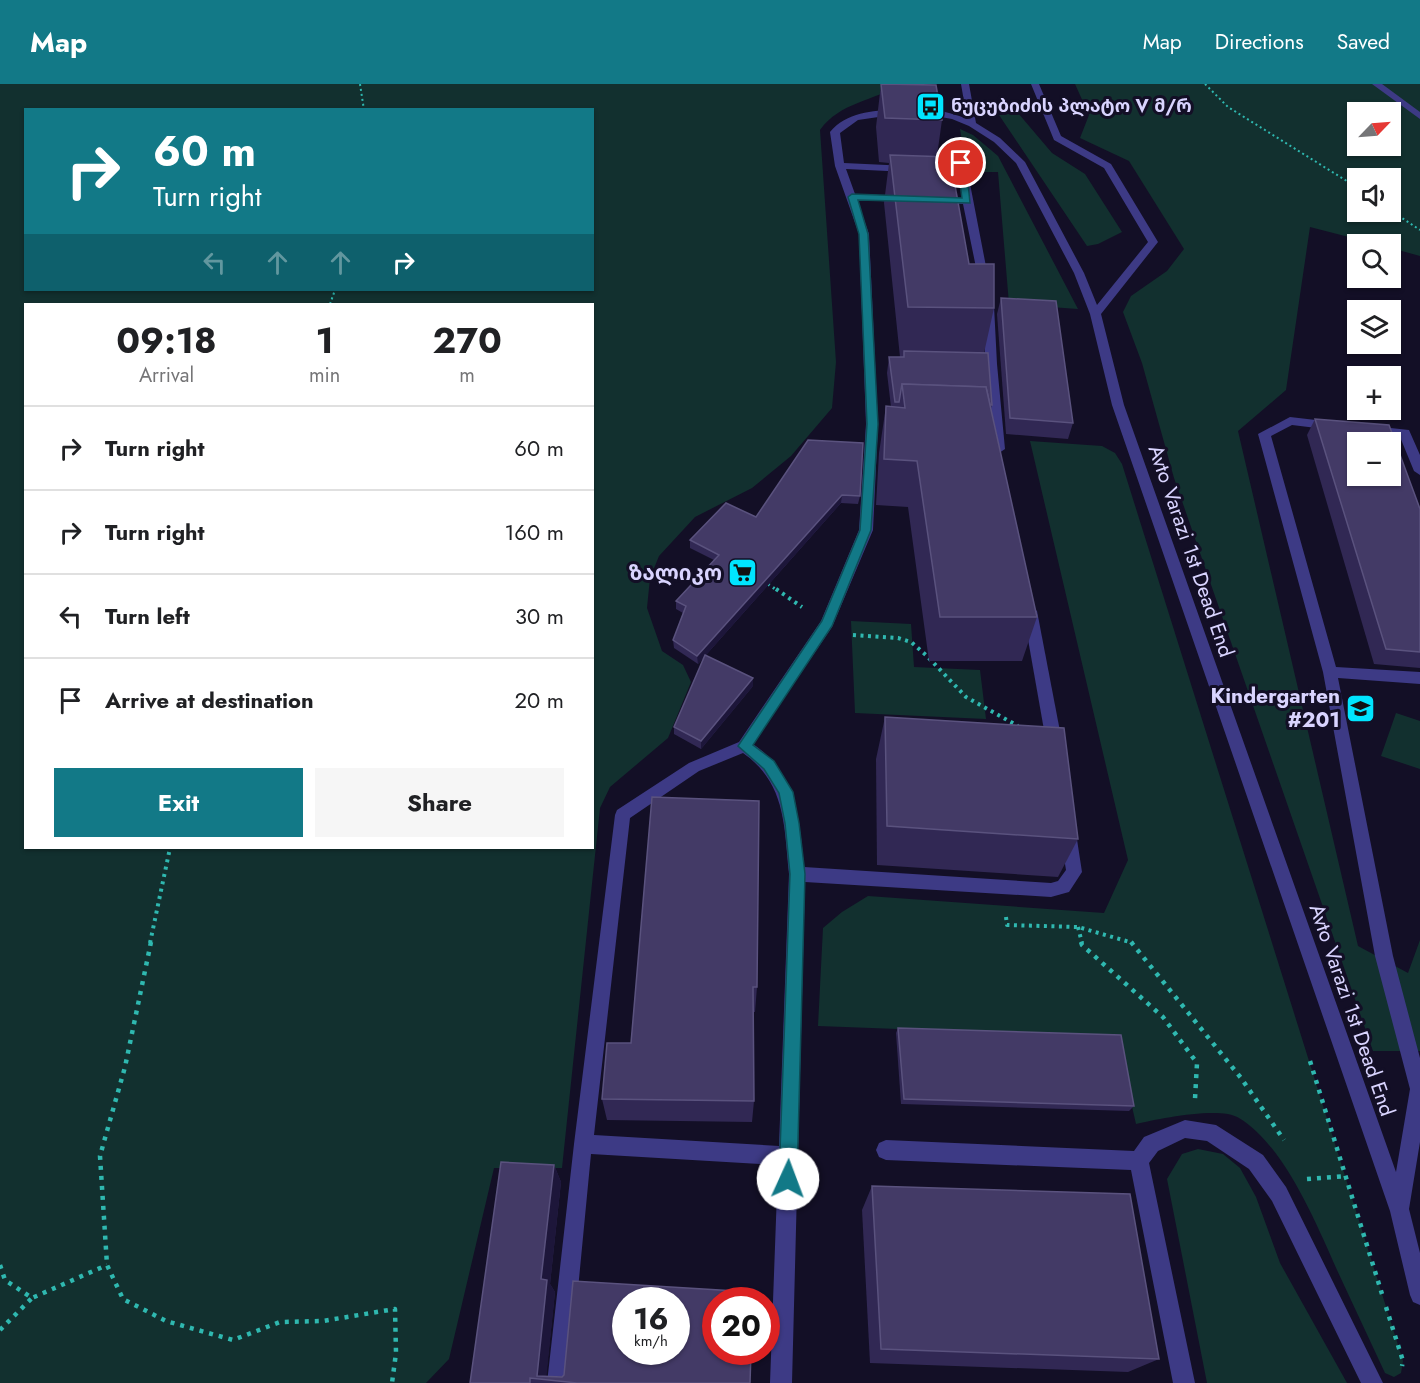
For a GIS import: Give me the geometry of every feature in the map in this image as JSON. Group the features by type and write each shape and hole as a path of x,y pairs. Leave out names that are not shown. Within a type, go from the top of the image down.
{"street":[{"path":"965,84 972,124"},
{"path":"1035,84 1058,138 1108,166 1153,242 1095,314"},
{"path":"1376,84 1420,116"},
{"name":"Avto Varazi 1st Dead End","path":"744,746 827,623 866,530 878,424 864,234 840,166 835,132 843,123 862,115 907,112 935,114 972,124 997,140 1020,162 1079,273 1095,314 1118,405 1400,1211 1420,1295"},
{"path":"840,166 962,167 990,308 985,364 990,427 1001,461"},
{"path":"852,197 967,201"},
{"path":"1400,1211 1419,1089 1384,956 1330,672 1264,434 1290,421 1406,433 1420,471"},
{"path":"1028,600 1058,762"},
{"path":"1330,672 1420,678"},
{"path":"1036,739 1054,740"},
{"path":"558,1383 583,1144 623,815 694,767 744,746 769,765 786,792 792,823 797,874 781,1383"},
{"path":"797,874 1052,890 1063,887 1074,872 1066,817"},
{"path":"1184,1383 1139,1161 1151,1144 1185,1129 1209,1132 1256,1162 1279,1194 1372,1383"},
{"path":"583,1144 789,1156"},
{"path":"886,1150 1139,1161"}],"path":[{"path":"360,84 364,108"},
{"path":"1204,84 1228,107 1347,181"},
{"path":"1401,217 1420,230"},
{"path":"768,584 827,623"},
{"path":"862,638 903,639 916,645 963,696 994,711 1036,739"},
{"path":"170,849 125,1067 100,1155 107,1265 123,1299 166,1321 232,1340 280,1322 323,1321 395,1309 396,1353 392,1383"},
{"path":"1007,925 1078,927 1131,941 1241,1078 1288,1147"},
{"path":"1078,927 1082,945 1163,1017 1197,1063 1194,1130"},
{"path":"1303,1179 1346,1176"},
{"path":"0,1265 5,1280 32,1298"},
{"path":"0,1330 32,1298 107,1265"}],"green space":[{"path":"0,84 901,84 837,113 820,130 836,362 832,408 791,456 752,488 695,517 659,556 650,578 647,608 662,651 683,665 691,682 668,738 610,787 600,808 562,1168 494,1168 449,1359 426,1383 0,1383"},
{"path":"1075,84 1420,84 1420,256 1401,251 1401,234 1347,234 1347,237 1310,227 1286,390 1238,431 1358,946 1408,973 1420,940 1420,1051 1373,1051 1174,478 1142,363 1123,312 1131,296 1167,271 1184,249 1129,161 1080,138 1089,115"},
{"path":"1018,113 1052,153 1085,174 1122,232 1098,244 1087,246 999,115"},
{"path":"960,129 973,135 998,156 1078,309 1009,304 998,172 967,172"},
{"path":"1030,441 1102,446 1115,453 1122,464 1403,1361 1401,1373 1394,1377 1385,1373 1309,1208 1270,1147 1255,1130 1239,1118 1230,1115 1204,1113 1136,1124 1116,1037 818,1026 823,928 842,912 868,896 1104,913 1128,860"},
{"path":"851,621 911,624 914,667 980,670 986,719 855,713"},
{"path":"1396,713 1420,721 1420,769 1381,756"},
{"path":"1198,1149 1223,1154 1240,1168 1256,1197 1280,1263 1347,1383 1207,1383 1167,1179 1182,1154"}],"building":[{"path":"881,84 936,85 942,120 885,118"},
{"path":"890,155 950,157 969,264 994,264 994,308 908,307"},
{"path":"1001,298 1056,301 1073,423 1010,418"},
{"path":"904,351 988,353 992,405 990,405 986,387 902,384 899,402 895,402 889,357 904,357"},
{"path":"902,384 986,387 1037,617 940,617 917,461 884,459 886,406 905,408"},
{"path":"1315,419 1389,425 1392,432 1347,432 1347,486 1401,486 1401,458 1420,509 1420,652 1386,649"},
{"path":"808,440 863,443 860,496 842,495 697,656 673,640 686,606 676,601 719,555 690,540 726,503 756,517"},
{"path":"705,655 753,678 701,741 674,727"},
{"path":"885,717 1064,728 1078,839 887,826"},
{"path":"652,797 759,801 757,987 753,987 754,1101 602,1099 607,1043 631,1043"},
{"path":"898,1028 1121,1035 1134,1106 904,1099"},
{"path":"501,1162 554,1165 541,1279 547,1280 537,1376 562,1377 564,1375 573,1281 671,1287 612,1287 612,1365 690,1365 690,1288 702,1289 702,1365 751,1365 750,1383 577,1383 530,1378 530,1383 470,1383"},
{"path":"872,1186 1130,1194 1159,1359 881,1349"}],"place":[{"name":"ნუცუბიძის პლატო V მ/რ","path":"930,106"},
{"name":"ზალიკო","path":"743,573"},
{"name":"Kindergarten #201","path":"1361,708"}],"route":[{"path":"788,1179 797,874 792,823 786,792 769,765 744,746 827,623 866,530 872,424 864,234 852,197 967,201 961,163"}]}
